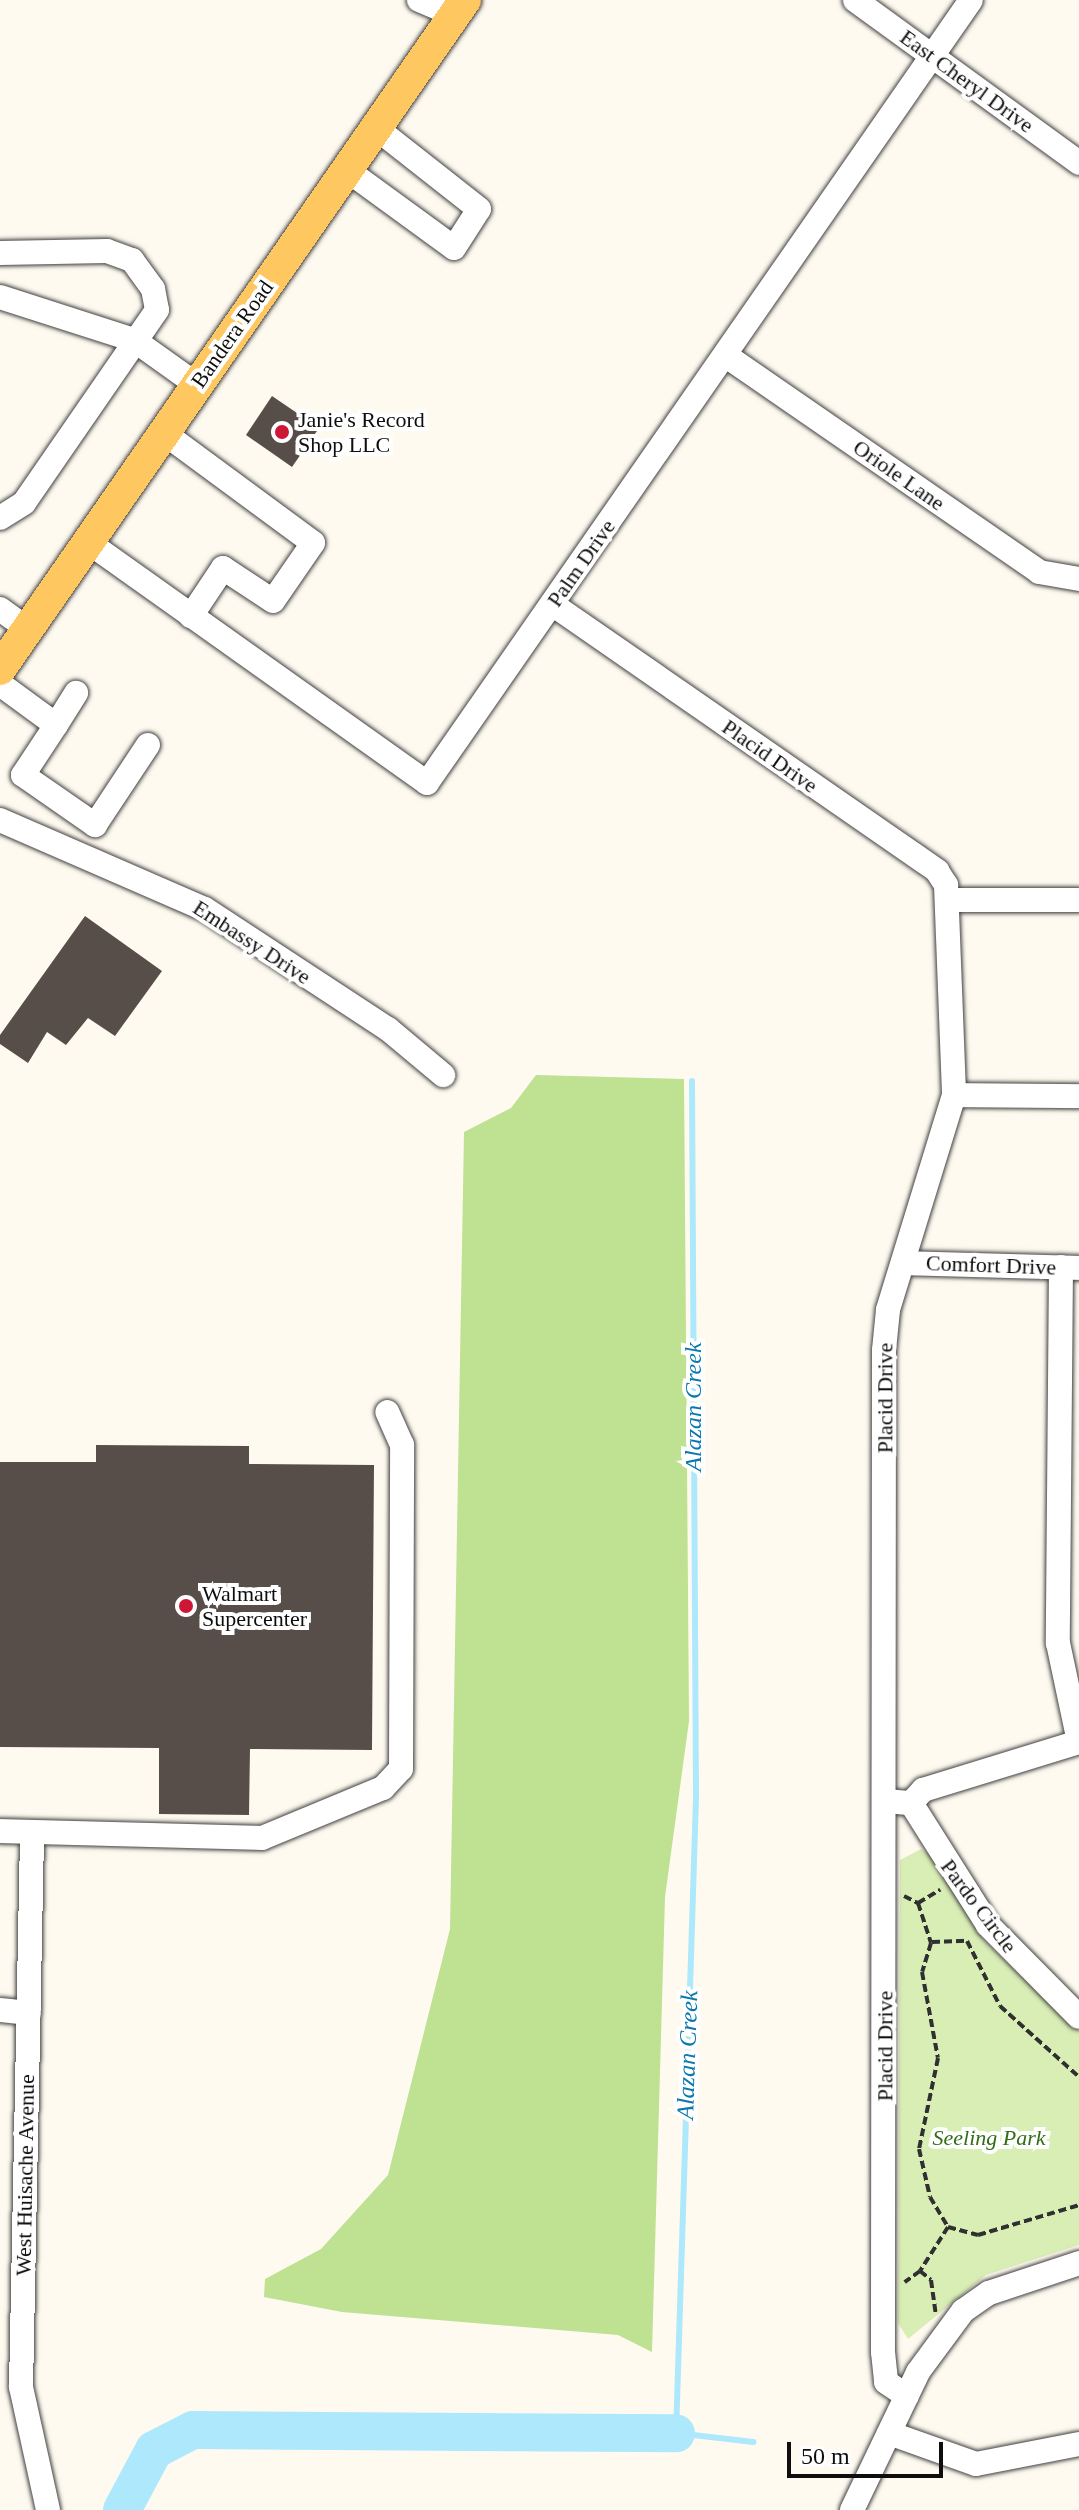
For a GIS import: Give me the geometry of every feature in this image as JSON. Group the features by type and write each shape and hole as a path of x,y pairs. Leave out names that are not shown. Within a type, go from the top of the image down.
{"main road":[{"name":"Bandera Road","path":"0,669 459,8"}],"street":[{"path":"419,0 459,8"},
{"name":"East Cheryl Drive","path":"855,0 1079,163"},
{"name":"Palm Drive","path":"88,542 427,783 971,0"},
{"path":"347,170 454,248 479,209 376,128"},
{"path":"0,253 107,251 132,260 153,289 157,310 138,342 24,503 0,518"},
{"path":"0,297 138,342 197,385"},
{"name":"Oriole Lane","path":"725,355 1039,572 1079,579"},
{"path":"164,433 313,543 273,601 223,568 191,616"},
{"name":"Placid Drive","path":"552,604 937,871 947,900 954,1095 903,1263 884,1350 886,1801 882,2290 886,2382 907,2396"},
{"path":"0,609 28,629"},
{"path":"0,684 56,725"},
{"path":"76,693 23,775 95,825"},
{"path":"81,860 95,825 148,745"},
{"name":"Embassy Drive","path":"0,820 81,860 205,909 388,1029 443,1075"},
{"path":"947,900 1079,900"},
{"path":"954,1095 1079,1096"},
{"name":"Comfort Drive","path":"903,1263 1070,1268"},
{"path":"886,1801 911,1803 923,1790 1079,1742 1058,1643 1070,1268"},
{"path":"0,1831 32,1836 262,1838 383,1788 401,1769 402,1445 387,1412"},
{"name":"Pardo Circle","path":"911,1803 988,1925 1079,2017"},
{"name":"West Huisache Avenue","path":"32,1836 21,2387 48,2510"},
{"path":"0,2010 29,2013"},
{"path":"852,2510 907,2396 950,2326 989,2293 1079,2263"},
{"path":"889,2433 976,2464 1079,2444"}],"path":[{"path":"918,1903 953,1874"},
{"path":"885,1895 918,1903"},
{"path":"918,1903 931,1943 922,1972 938,2058 919,2149 930,2197 948,2227 978,2235 1079,2205"},
{"path":"931,1943 967,1941 1000,2006 1079,2077"},
{"path":"882,2290 900,2290 920,2271 948,2227"},
{"path":"920,2271 931,2280 934,2311 950,2326"}],"green space":[{"path":"536,1075 684,1079 689,1721 665,1897 652,2352 618,2335 342,2312 264,2297 265,2279 321,2249 388,2175 450,1929 464,1132 511,1108"},
{"name":"Seeling Park","path":"921,1849 934,1858 983,1940 1079,2031 1079,2245 986,2275 908,2339 898,2323 900,1860"}],"building":[{"name":"Janie's Record Shop LLC","path":"272,396 319,428 292,467 246,435"},
{"path":"85,916 162,971 115,1036 88,1018 66,1045 47,1032 28,1063 0,1044 0,1035"},
{"name":"Walmart Supercenter","path":"96,1445 249,1446 249,1464 374,1465 372,1750 250,1749 249,1815 159,1814 159,1748 0,1747 0,1462 96,1462"}],"waterway":[{"name":"Alazan Creek","path":"692,1081 696,1798 676,2433 753,2442"},
{"name":"Alazan Creek","path":"122,2510 154,2450 193,2430 676,2433"}],"place":[{"name":"Janie's Record Shop LLC","path":"282,432"},
{"name":"Walmart Supercenter","path":"186,1606"}]}
